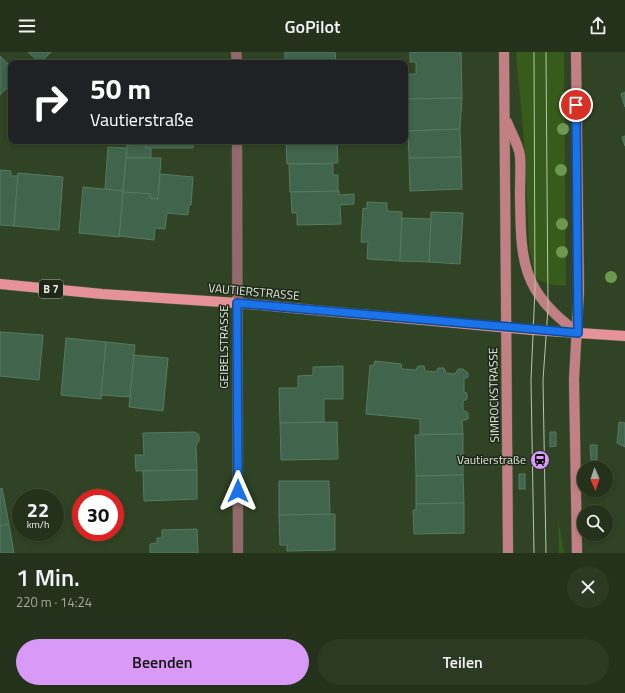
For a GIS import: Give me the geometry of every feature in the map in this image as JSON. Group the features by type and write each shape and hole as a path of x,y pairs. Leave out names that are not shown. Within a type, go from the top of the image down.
{"main road":[{"name":"SIMROCKSTRASSE","path":"504,52 508,553"},
{"path":"576,52 578,333 574,379 577,553"},
{"name":"SIMROCKSTRASSE","path":"504,116 520,155 521,242 525,268 529,280 544,303 559,319 578,333"},
{"name":"VAUTIERSTRASSE","path":"0,284 102,294 237,303 625,336"}],"street":[{"name":"GEIBELSTRASSE","path":"237,144 238,553"}],"green space":[{"path":"516,52 564,52 566,286 553,285 536,279 529,247 525,152"},
{"path":"558,518 564,553 559,553"}],"building":[{"path":"28,52 51,52 43,60 37,60"},
{"path":"285,52 335,52 336,60 285,60"},
{"path":"410,52 461,52 462,98 408,99 408,74 416,74 416,62 410,62"},
{"path":"0,56 8,64 8,87 0,95"},
{"path":"625,92 625,107 621,94"},
{"path":"462,98 460,129 408,131 408,99"},
{"path":"460,129 461,157 409,158 408,131"},
{"path":"625,136 625,146 622,137"},
{"path":"146,144 193,144 193,148 145,148"},
{"path":"146,144 145,148 151,148 151,158 126,158 127,145"},
{"path":"286,144 337,144 338,163 287,164"},
{"path":"108,147 127,148 123,191 105,189"},
{"path":"461,157 462,189 410,191 409,158"},
{"path":"126,158 161,158 158,199 150,198 150,194 123,192"},
{"path":"289,164 333,164 333,175 338,175 338,191 290,192"},
{"path":"0,170 11,171 11,176 18,176 14,226 0,225"},
{"path":"18,173 63,177 59,230 14,226"},
{"path":"160,174 193,177 191,205 189,205 188,215 167,213 165,229 155,228 154,240 119,236 123,192 150,194 150,198 158,199"},
{"path":"83,187 123,191 119,237 79,233"},
{"path":"339,191 339,195 354,194 354,204 340,205 341,224 297,225 297,213 292,213 291,192"},
{"path":"367,202 387,203 387,211 402,212 400,261 367,259 368,242 361,242 363,208 367,209"},
{"path":"431,212 463,213 460,264 429,262"},
{"path":"402,218 431,219 429,262 400,261"},
{"path":"0,332 43,335 39,380 0,376"},
{"path":"66,338 106,342 101,399 61,395"},
{"path":"106,342 135,345 130,397 101,395"},
{"path":"134,355 168,358 163,411 129,407"},
{"path":"375,361 401,364 402,369 416,370 418,366 424,366 425,371 436,372 438,368 444,368 446,373 455,374 458,369 463,369 468,373 468,377 464,379 464,392 467,393 467,399 463,401 463,410 468,413 468,419 462,421 463,434 420,434 420,419 366,414 370,365 373,366"},
{"path":"343,366 343,399 324,399 324,422 280,423 279,388 298,388 298,376 313,375 313,367"},
{"path":"337,422 338,459 281,460 280,423"},
{"path":"619,422 625,423 625,447 617,443"},
{"path":"195,432 199,435 199,441 196,445 197,470 136,471 135,455 144,455 143,433"},
{"path":"550,432 556,432 556,446 550,447"},
{"path":"463,434 463,475 416,476 415,435"},
{"path":"590,445 597,445 597,460 591,460"},
{"path":"197,470 197,499 144,501 143,471"},
{"path":"519,474 525,474 525,489 519,489"},
{"path":"463,475 464,503 416,504 416,476"},
{"path":"279,481 329,481 330,515 279,515"},
{"path":"2,488 9,524 0,526 0,489"},
{"path":"464,503 464,533 414,534 413,510 416,510 416,504"},
{"path":"335,514 335,550 287,551 287,545 280,545 279,515"},
{"path":"9,524 14,553 0,553 0,526"},
{"path":"197,529 198,553 150,553 150,544 157,543 157,538 162,538 162,530"}],"tram line":[{"path":"534,52 535,289 531,380 534,553"},
{"path":"546,52 548,308 543,380 546,553"}],"place":[{"name":"Vautierstraße","path":"540,460"}],"route":[{"path":"238,491 237,303 578,333 579,291 576,105"}]}
